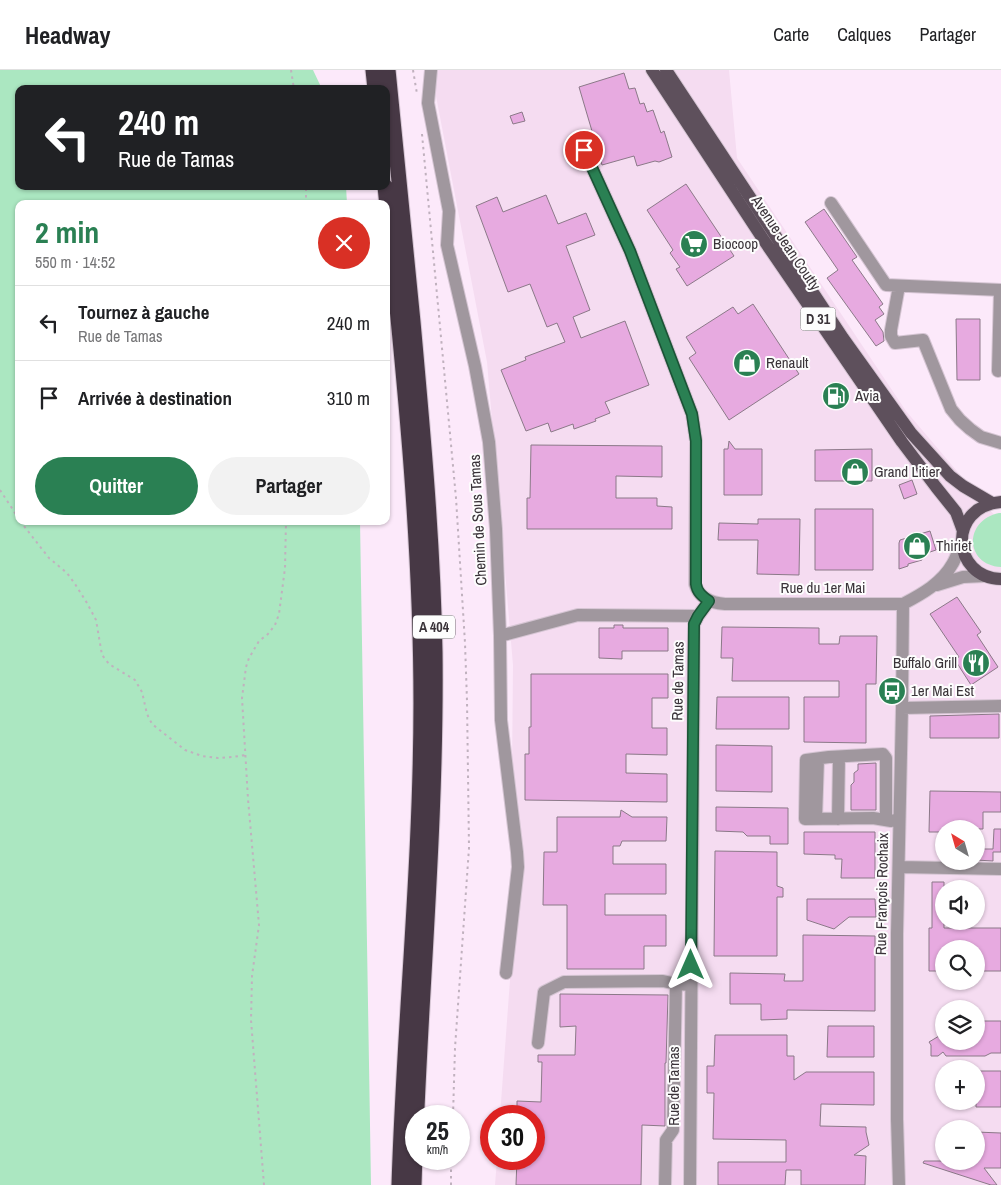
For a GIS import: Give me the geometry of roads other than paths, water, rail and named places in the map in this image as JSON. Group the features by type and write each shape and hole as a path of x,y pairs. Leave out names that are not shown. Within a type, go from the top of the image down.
{"highway":[{"path":"373,70 375,85"},
{"name":"A 404","path":"388,70 389,85"},
{"name":"A 404","path":"390,91 425,450 434,613 432,827 414,1185"},
{"name":"A 404","path":"390,238 411,454 421,654 418,826 399,1185"}],"main road":[{"name":"Avenue Jean Coutty","path":"652,70 762,239 902,442 956,512 964,552 968,562 976,570 995,580"},
{"name":"Avenue Jean Coutty","path":"666,70 843,338 911,434 950,476 963,486 996,502"},
{"path":"962,536 967,521 974,513 982,506 996,502"}],"street":[{"name":"Chemin de Sous Tamas","path":"431,70 428,103 449,211 447,245 475,366 489,442 496,529 501,720 518,867 506,973"},
{"path":"584,150 630,251 692,414 696,441 696,584 697,590 709,601"},
{"path":"831,204 886,285 1001,290 998,372"},
{"path":"899,286 891,330 894,343 923,340 951,409 970,429 981,436 1001,444"},
{"name":"Rue du 1er Mai","path":"709,601 725,604 903,604 919,596 944,576 953,564 962,536"},
{"name":"Rue du 1er Mai","path":"932,587 962,577 995,580"},
{"name":"Rue de Tamas","path":"690,1185 694,624 709,601"},
{"name":"Rue François Rochaix","path":"898,1185 897,934 903,604"},
{"path":"500,636 578,615 698,616"},
{"path":"902,708 1001,706"},
{"path":"885,820 886,758 883,754 806,760 805,819 873,818 885,820 891,821 899,820"},
{"path":"838,818 839,757"},
{"path":"899,867 1001,869"},
{"path":"538,1043 544,992 564,982 663,981 691,985"},
{"path":"666,1185 666,1140 673,1130 676,984"}],"place":[{"name":"Biocoop","path":"694,244"},
{"name":"Renault","path":"747,363"},
{"name":"Avia","path":"836,396"},
{"name":"Grand Litier","path":"855,472"},
{"name":"Thiriet","path":"917,546"},
{"name":"Buffalo Grill","path":"976,663"},
{"name":"1er Mai Est","path":"892,691"}]}
